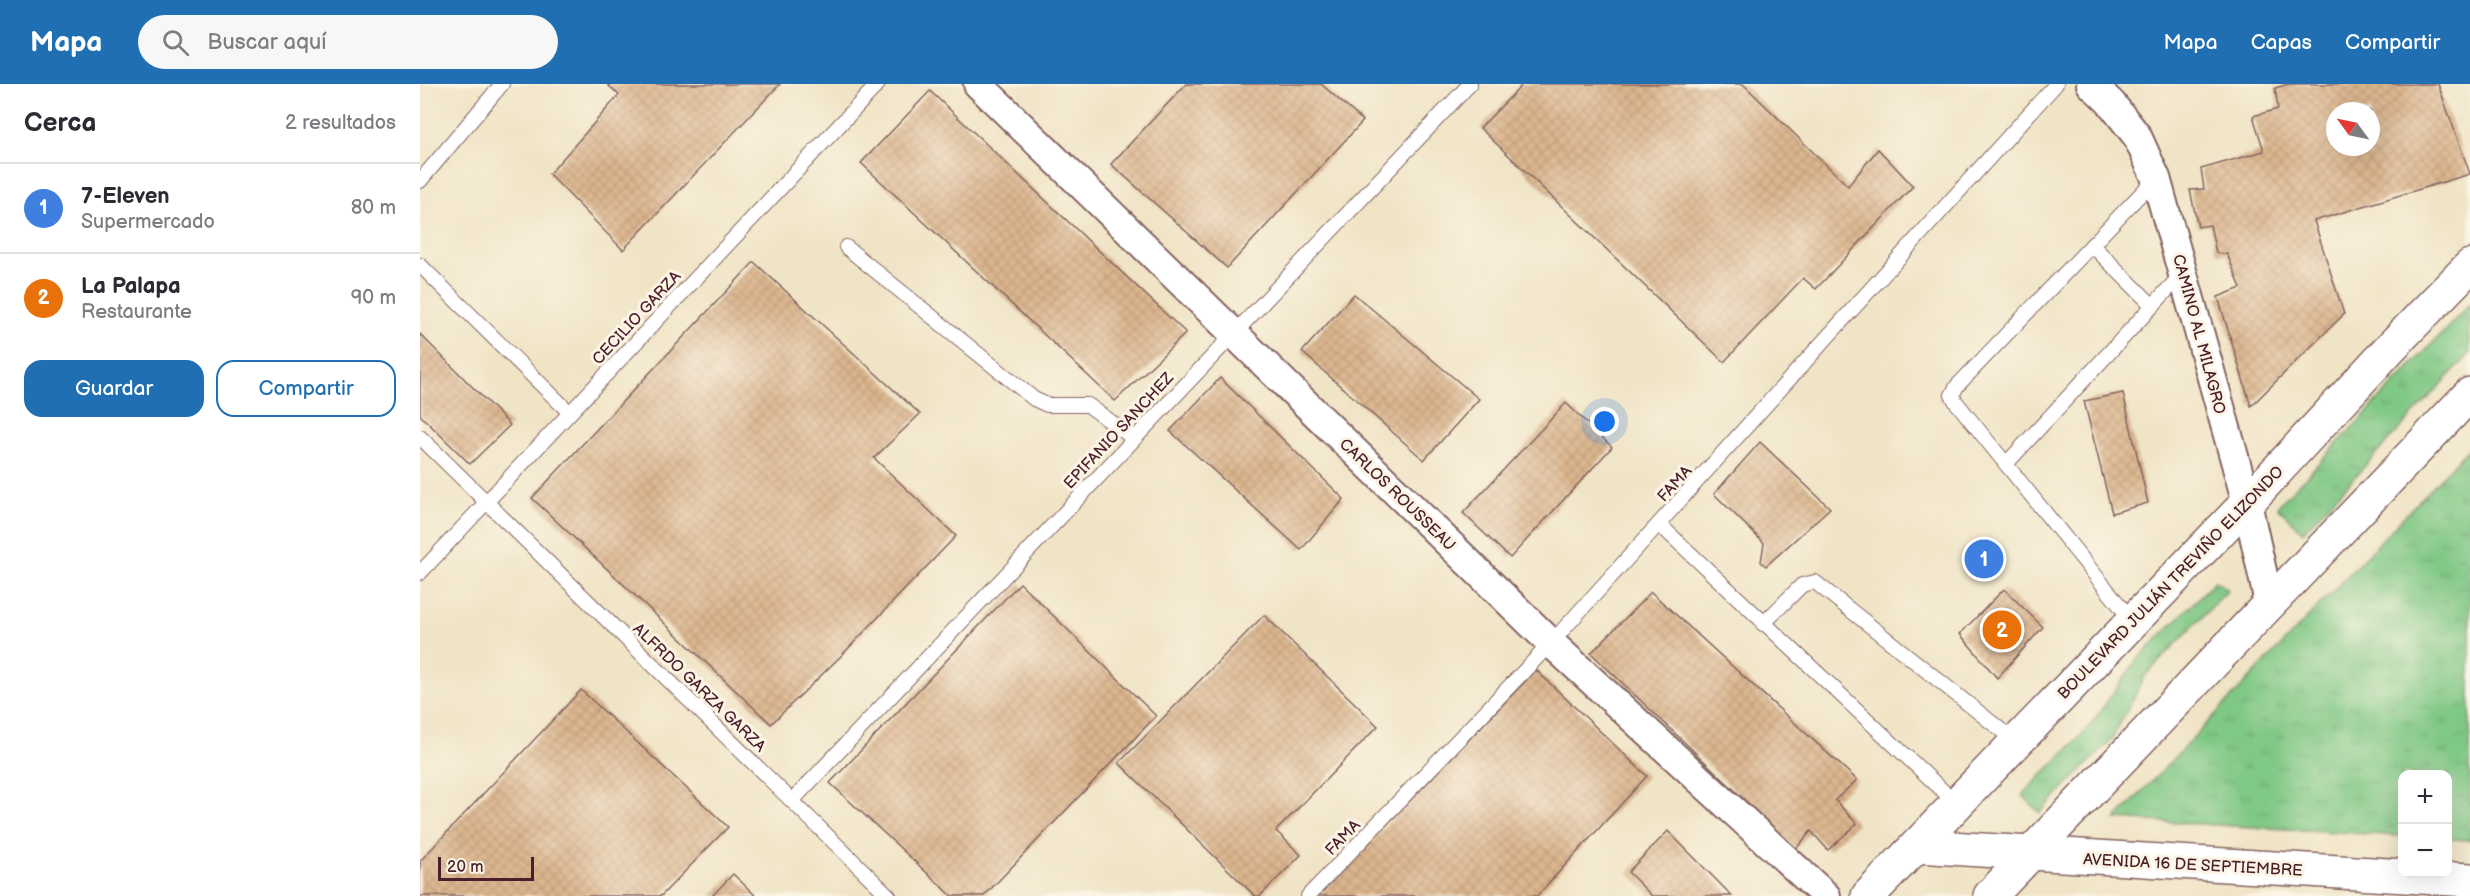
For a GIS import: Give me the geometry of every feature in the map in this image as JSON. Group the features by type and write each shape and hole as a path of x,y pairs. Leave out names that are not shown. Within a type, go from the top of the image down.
{"main road":[{"name":"BOULEVARD JULIÁN TREVIÑO ELIZONDO","path":"1868,896 2247,503 2390,348 2470,266"},
{"path":"1990,896 2470,394"},
{"name":"AVENIDA 16 DE SEPTIEMBRE","path":"1917,846 2470,880"}],"street":[{"name":"CARLOS ROUSSEAU","path":"978,84 1551,643 1826,896"},
{"name":"CAMINO AL MILAGRO","path":"2091,84 2111,103 2137,136 2156,178 2247,503 2269,603"}],"lane":[{"path":"420,181 502,84"},
{"name":"CECILIO GARZA","path":"420,573 878,84"},
{"name":"EPIFANIO SANCHEZ","path":"792,801 1232,333 1470,84"},
{"name":"FAMA","path":"1308,896 1551,643 2056,84"},
{"path":"2133,622 1952,395 1953,391 2156,178"},
{"path":"2092,245 2153,306"},
{"path":"846,247 1034,399 1047,405 1088,405 1133,438"},
{"path":"420,265 569,412"},
{"path":"2006,465 2183,273"},
{"name":"ALFRDO GARZA GARZA","path":"420,437 890,896"},
{"path":"1659,524 1957,805"},
{"path":"1763,624 1802,585 1815,582 2016,742"}],"green space":[{"path":"2470,304 2470,354 2303,532 2277,507"},
{"path":"2470,447 2470,840 2452,839 2452,770 2398,770 2398,836 2116,819"},
{"path":"2215,581 2228,590 2145,676 2112,739 2040,813 2022,795 2086,731 2136,661"}],"building":[{"path":"607,84 780,84 623,250 549,174 619,95"},
{"path":"1186,84 1321,84 1363,121 1227,268 1111,164"},
{"path":"1523,84 1743,84 1848,186 1878,149 1913,186 1816,289 1803,278 1724,362 1480,128"},
{"path":"2289,84 2438,84 2470,174 2314,221 2344,314 2251,406 2218,297 2241,288 2227,254 2216,253 2210,225 2198,227 2190,190 2204,189 2201,169 2264,151 2253,116 2278,109 2275,88"},
{"path":"930,91 1186,333 1115,401 861,163"},
{"path":"754,262 920,414 874,458 956,536 842,655 771,724 532,498"},
{"path":"1354,294 1479,399 1424,460 1302,352"},
{"path":"420,334 510,425 470,464 420,415"},
{"path":"1220,378 1344,499 1301,550 1170,431"},
{"path":"2123,393 2148,503 2112,513 2084,401"},
{"path":"1566,403 1612,447 1510,558 1463,513"},
{"path":"1760,442 1830,508 1766,566 1761,562 1764,543 1714,494"},
{"path":"1020,583 1156,716 984,896 952,896 830,783"},
{"path":"2004,589 2043,627 1997,678 1960,634"},
{"path":"1651,592 1857,780 1835,800 1857,824 1828,850 1811,831 1796,849 1591,653"},
{"path":"1264,615 1378,726 1276,831 1301,855 1260,896 1255,896 1119,763"},
{"path":"1536,670 1647,776 1537,896 1318,896"},
{"path":"581,690 728,827 661,896 420,896 420,861"},
{"path":"1668,831 1732,896 1652,896 1628,872"},
{"path":"733,874 756,896 712,896"}],"place":[{"name":"7-Eleven","path":"1984,559"},
{"name":"La Palapa","path":"2002,630"}]}
